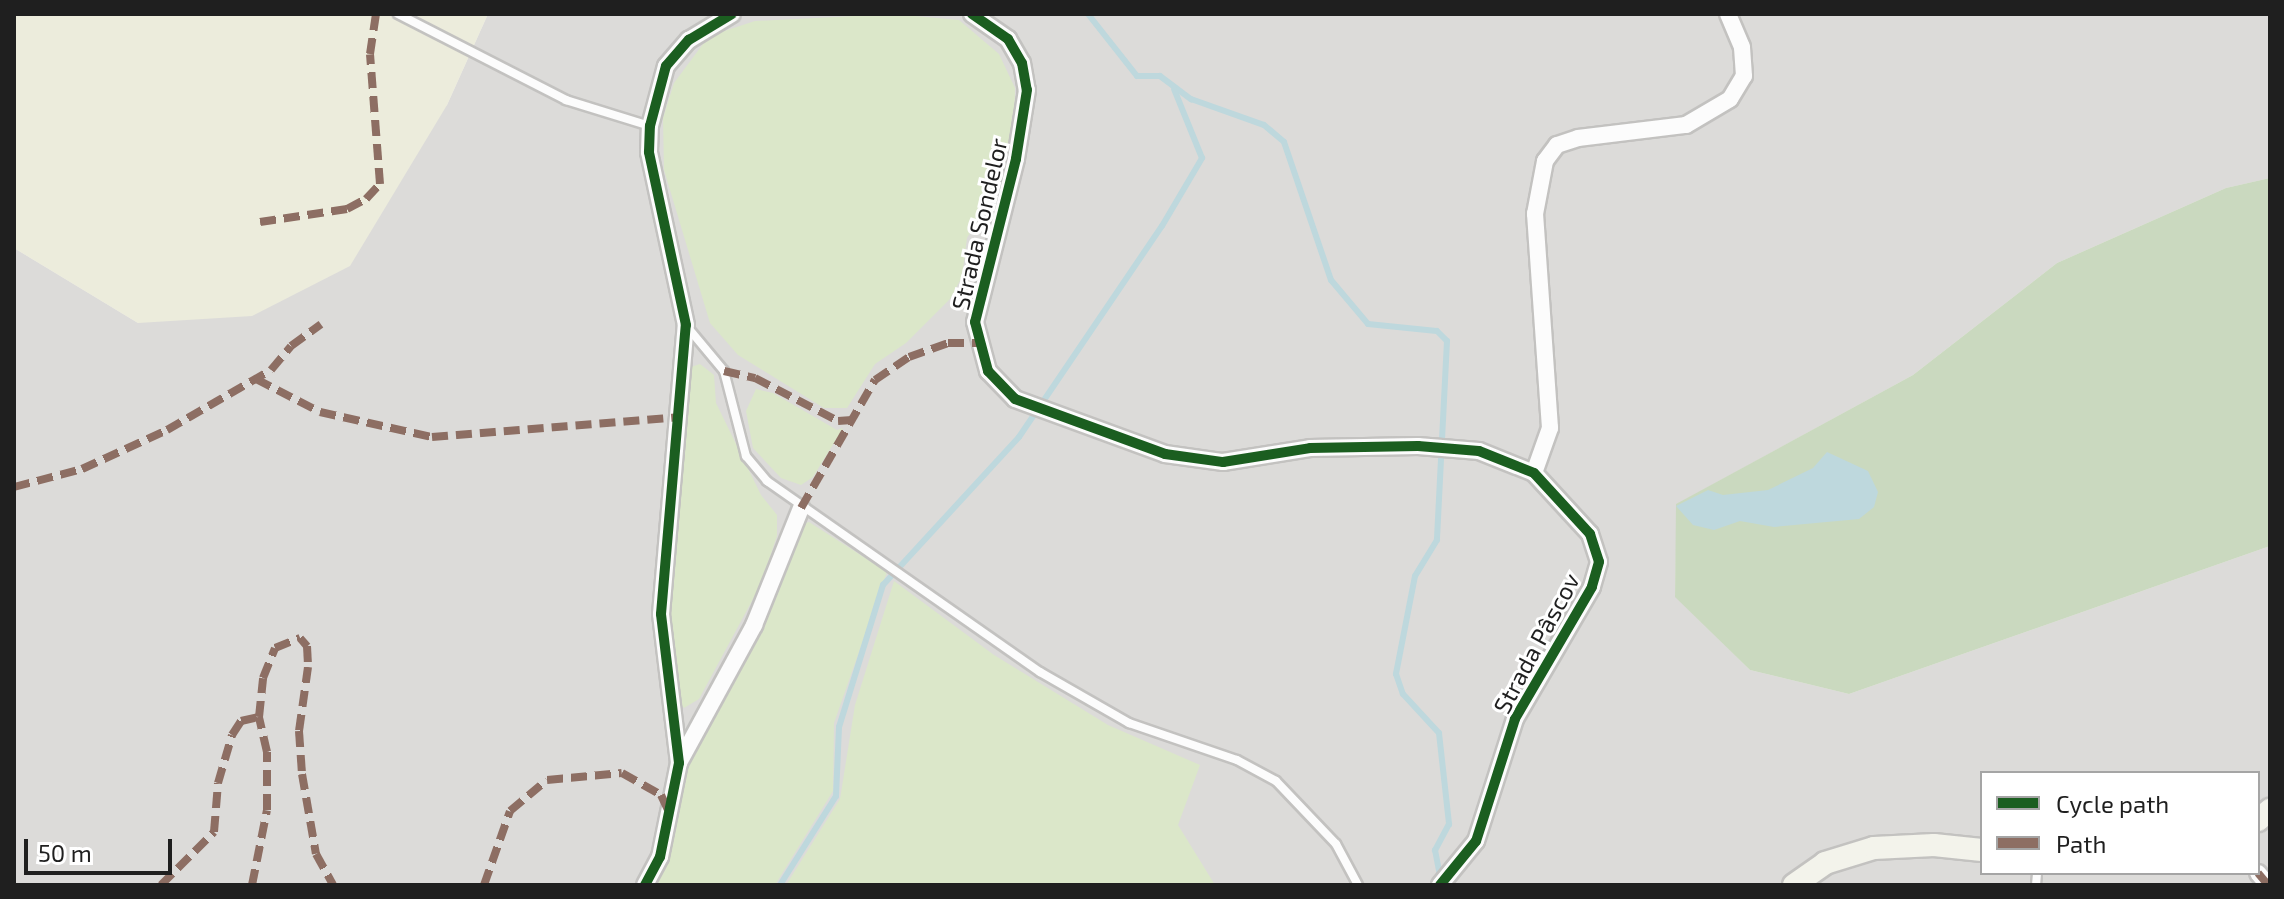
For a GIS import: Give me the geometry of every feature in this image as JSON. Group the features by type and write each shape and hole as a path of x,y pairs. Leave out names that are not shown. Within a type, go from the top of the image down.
{"main road":[{"path":"1794,885 1825,863 1874,848 1934,845 1980,850"}],"street":[{"path":"679,763 661,614 686,325 649,152 650,126 666,66 689,40 732,14"},
{"name":"Strada Sondelor","path":"972,14 1008,39 1022,63 1027,90 1016,159 975,322 988,371 1015,399 1165,454 1223,462 1310,448 1418,446 1479,451 1534,473"},
{"path":"1534,473 1550,428 1535,214 1545,161 1557,145 1578,138 1686,125 1730,99 1744,76 1742,47 1728,14"},
{"name":"Strada Pâscov","path":"1440,885 1476,841 1515,719 1592,587 1599,562 1590,534 1534,473"},
{"path":"645,885 660,857 679,763 754,625 801,508"}],"lane":[{"path":"398,14 566,100 650,126"},
{"path":"686,325 724,371 746,456 801,508 869,550 1040,672 1103,709 1129,723 1237,760 1276,781 1336,844 1358,885"}],"shaded area":[{"path":"488,14 2270,14 2270,178 2226,188 2057,263 1913,375 1677,504 1675,596 1750,670 1849,694 2270,546 2270,885 14,885 14,248 138,323 447,105"}],"green space":[{"path":"14,14 488,14 447,105 350,266 252,316 138,323 14,248"},
{"path":"893,14 959,20 999,54 1015,88 1014,134 992,196 967,238 962,277 950,299 906,343 875,364 847,408 824,408 738,355 710,323 664,170 663,118 674,83 709,36 755,21"},
{"path":"2270,178 2270,546 1849,694 1750,670 1675,597 1676,504 1913,375 2057,263 2226,188"},
{"path":"700,364 714,375 716,403 761,495 777,515 777,536 760,586 699,699 684,708 676,699 667,617 678,461 691,367"},
{"path":"756,389 773,393 837,430 843,428 813,477 801,485 781,478 753,448 746,411"},
{"path":"809,522 887,572 834,723 833,791 775,885 652,885 673,832 681,781 695,745 770,611 802,524"},
{"path":"894,581 994,655 1108,725 1200,765 1178,825 1215,885 786,885 840,799 855,705"}],"water":[{"path":"1827,452 1868,471 1878,492 1874,507 1859,519 1774,527 1740,521 1714,530 1693,525 1676,506 1708,490 1723,495 1768,490 1813,468"}],"waterway":[{"path":"1088,14 1137,76 1160,76 1191,99 1264,125 1284,142 1331,280 1368,324 1437,331 1447,341 1437,540 1415,576 1396,674 1403,694 1439,733 1449,824 1435,850 1441,882"},
{"path":"780,885 836,796 839,727 883,585 1019,437 1162,226 1202,158 1174,89"}],"marked path":[{"path":"260,222 347,209 366,199 380,184 370,54 376,14"},
{"path":"14,487 82,469 167,430 271,370 291,346 321,324"},
{"path":"801,508 875,380 909,357 948,343 981,343"},
{"path":"724,371 755,378 838,421 852,420"},
{"path":"256,379 320,412 432,437 678,417"},
{"path":"161,885 214,832 218,783 232,735 241,721 259,717 263,678 275,648 300,638 307,646 308,667 299,731 302,774 316,854 333,885"},
{"path":"252,885 267,810 267,752 259,717"},
{"path":"484,885 510,811 547,780 622,773 661,795 668,810"},
{"path":"2260,875 2268,885"}],"cycle path":[{"path":"645,885 660,857 679,763 661,614 686,325 649,152 650,126 666,66 689,40 732,14"},
{"path":"972,14 1008,39 1022,63 1027,90 1016,159 975,322 988,371 1015,399 1165,454 1223,462 1310,448 1418,446 1479,451 1534,473 1590,534 1599,562 1592,587 1515,719 1476,841 1440,885"}]}
